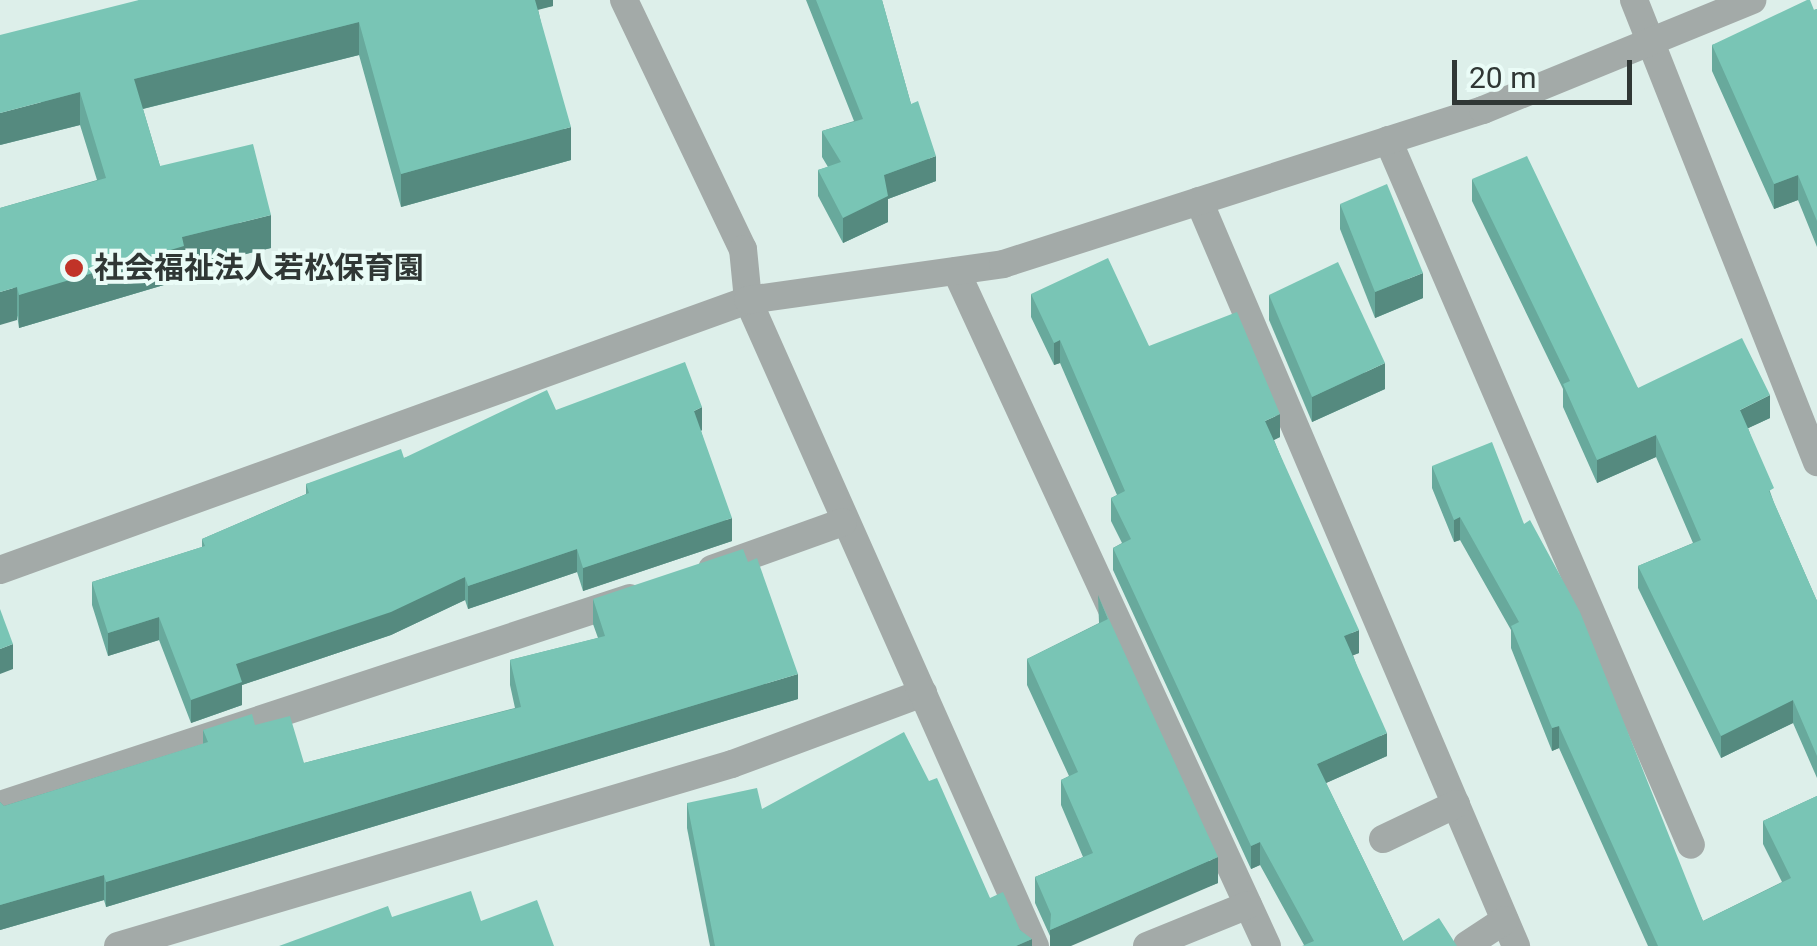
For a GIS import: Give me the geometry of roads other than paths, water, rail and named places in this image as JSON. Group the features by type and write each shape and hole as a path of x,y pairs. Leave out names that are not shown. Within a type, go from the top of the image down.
{"street":[{"path":"624,0 744,249 748,300 843,522 1035,946"},
{"path":"1634,0 1646,39 1817,462"},
{"path":"0,570 748,300 1003,264 1483,110 1646,39 1752,0"},
{"path":"1388,140 1691,846"},
{"path":"1199,200 1516,946"},
{"path":"956,271 1267,946"},
{"path":"686,578 843,522"},
{"path":"0,805 651,590"},
{"path":"118,946 732,764 922,693"},
{"path":"1382,839 1456,804"},
{"path":"1147,946 1248,906"},
{"path":"1466,944 1505,920"}],"place":[{"name":"社会福祉法人若松保育園","path":"74,268"}]}
